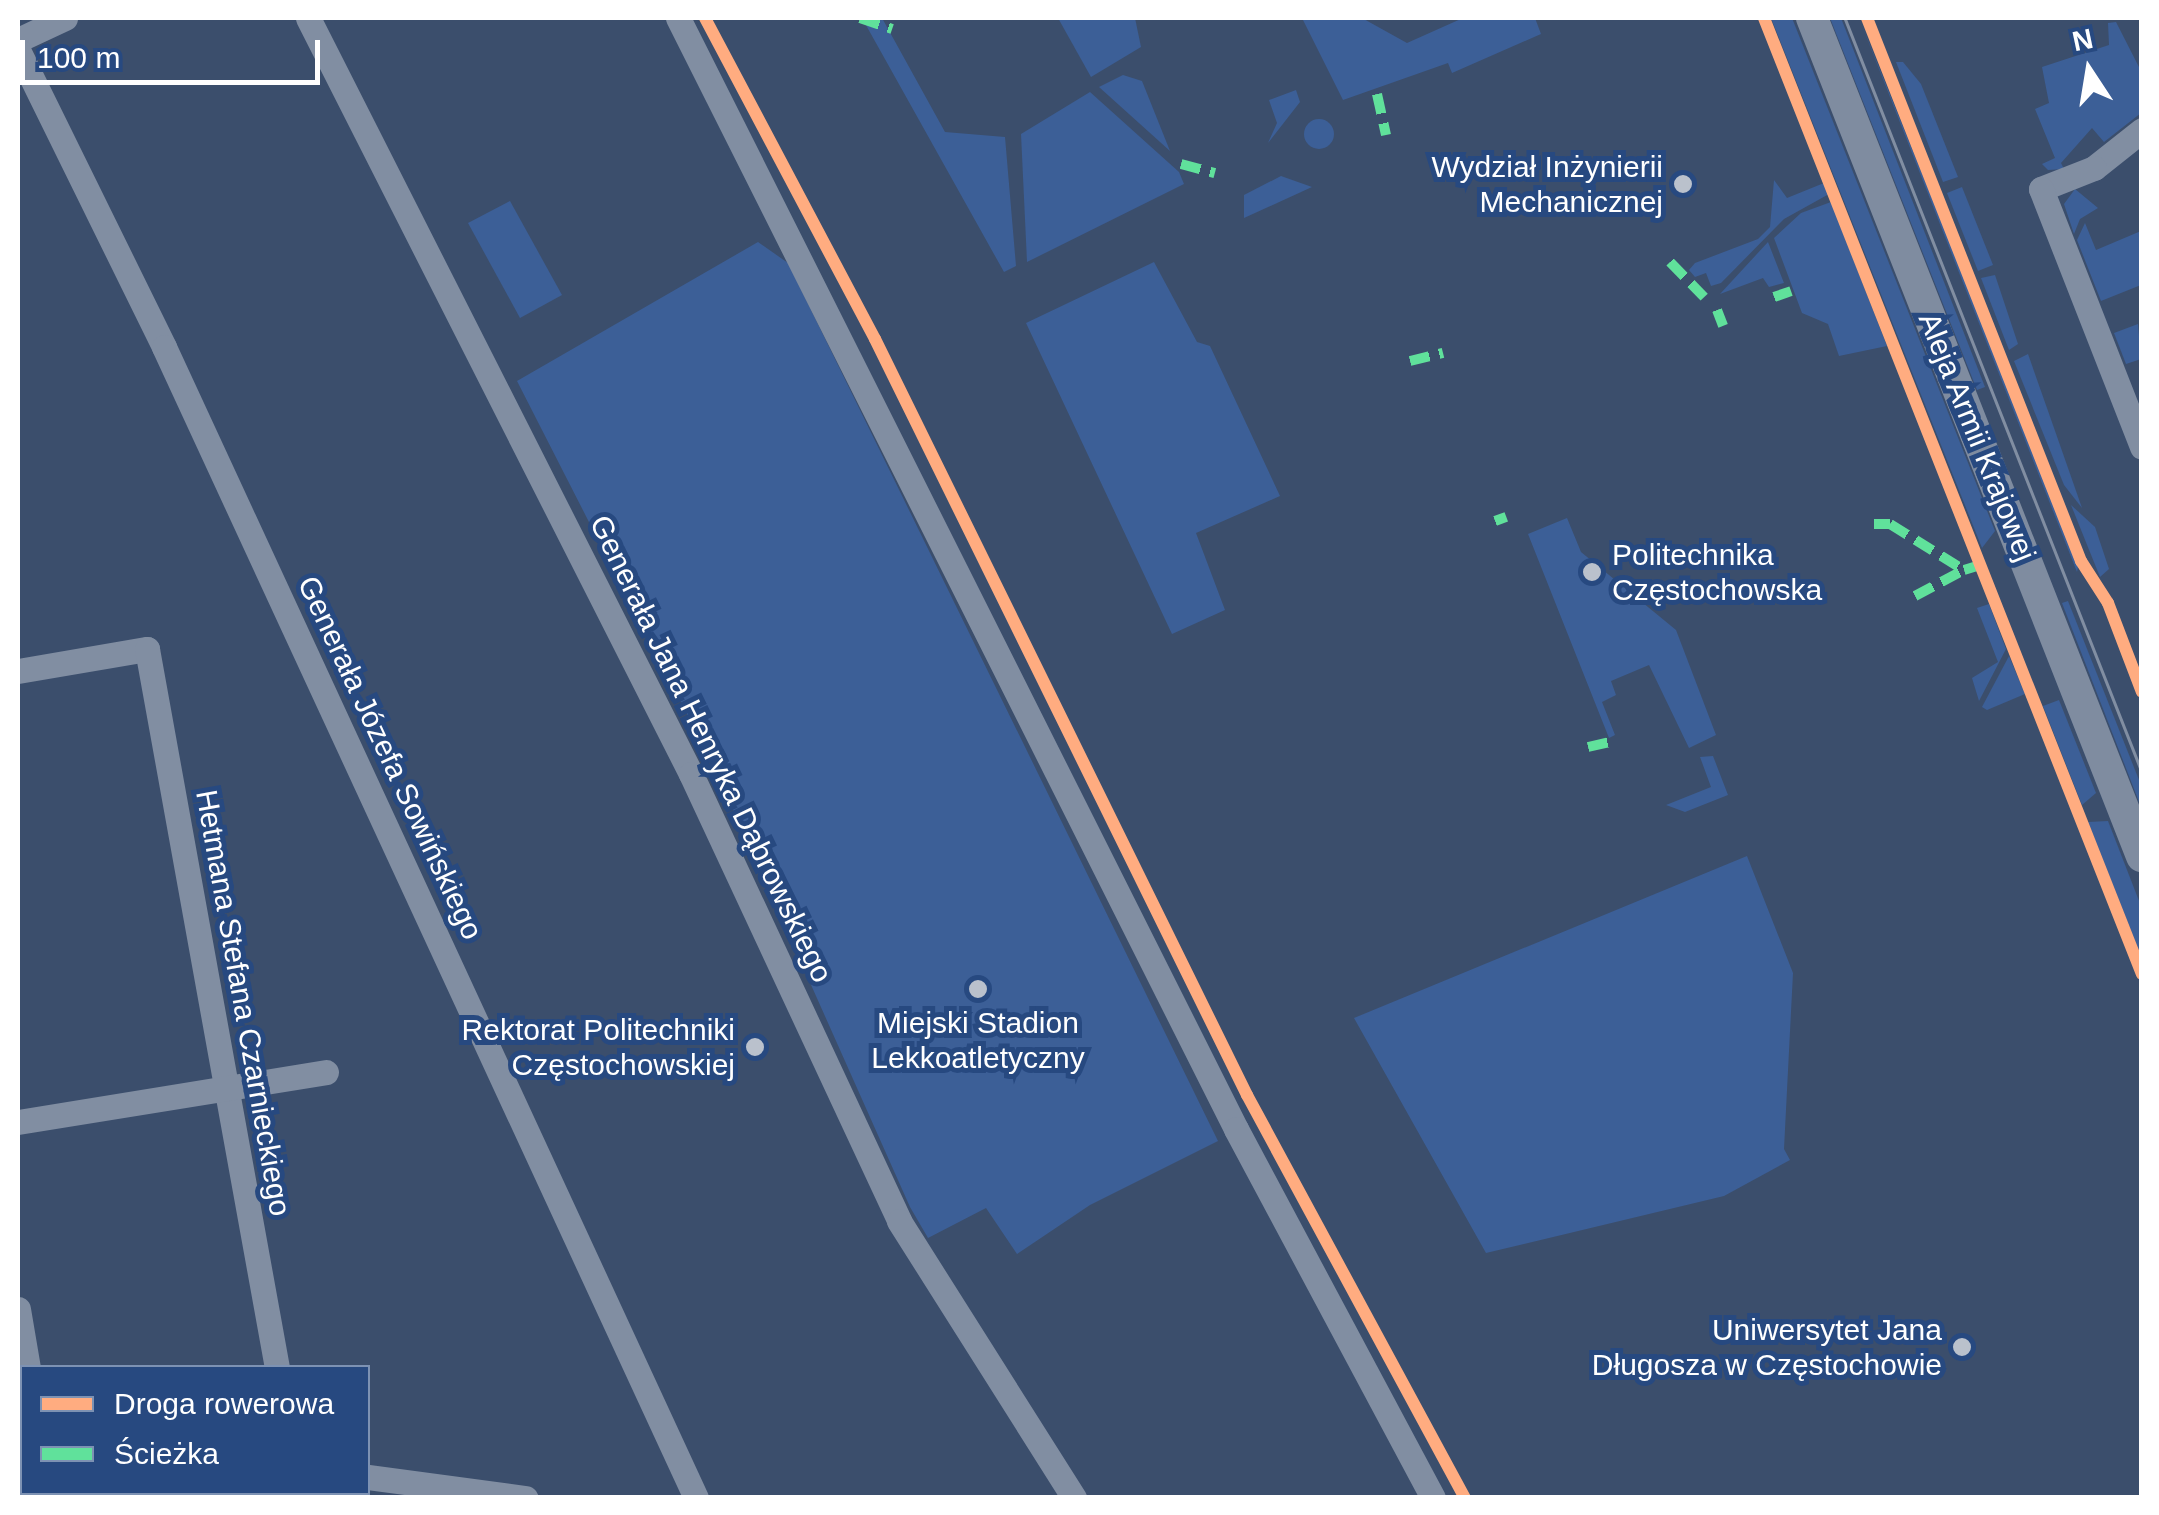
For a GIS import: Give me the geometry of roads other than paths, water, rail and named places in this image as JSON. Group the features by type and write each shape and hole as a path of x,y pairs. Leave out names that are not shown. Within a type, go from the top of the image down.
{"main road":[{"name":"Aleja Armii Krajowej","path":"1812,18 2142,856"}],"street":[{"path":"18,40 65,18"},
{"name":"Generała Jana Henryka Dąbrowskiego","path":"308,18 682,756 900,1220 1074,1498"},
{"path":"678,18 1236,1129 1433,1498"},
{"name":"Generała Józefa Sowińskiego","path":"18,50 172,365 696,1498"},
{"path":"2142,130 2094,168 2041,189 2142,447"},
{"name":"Hetmana Stefana Czarnieckiego","path":"18,671 147,649 276,1365"},
{"path":"18,1122 326,1072"},
{"path":"18,1309 27,1365"},
{"path":"370,1477 526,1498"}],"tram line":[{"path":"1845,18 2142,772"}],"place":[{"name":"Wydział Inżynierii Mechanicznej","path":"1683,184"},
{"name":"Politechnika Częstochowska","path":"1592,572"},
{"name":"Miejski Stadion Lekkoatletyczny","path":"978,989"},
{"name":"Rektorat Politechniki Częstochowskiej","path":"755,1047"},
{"name":"Uniwersytet Jana Długosza w Częstochowie","path":"1962,1347"}]}
